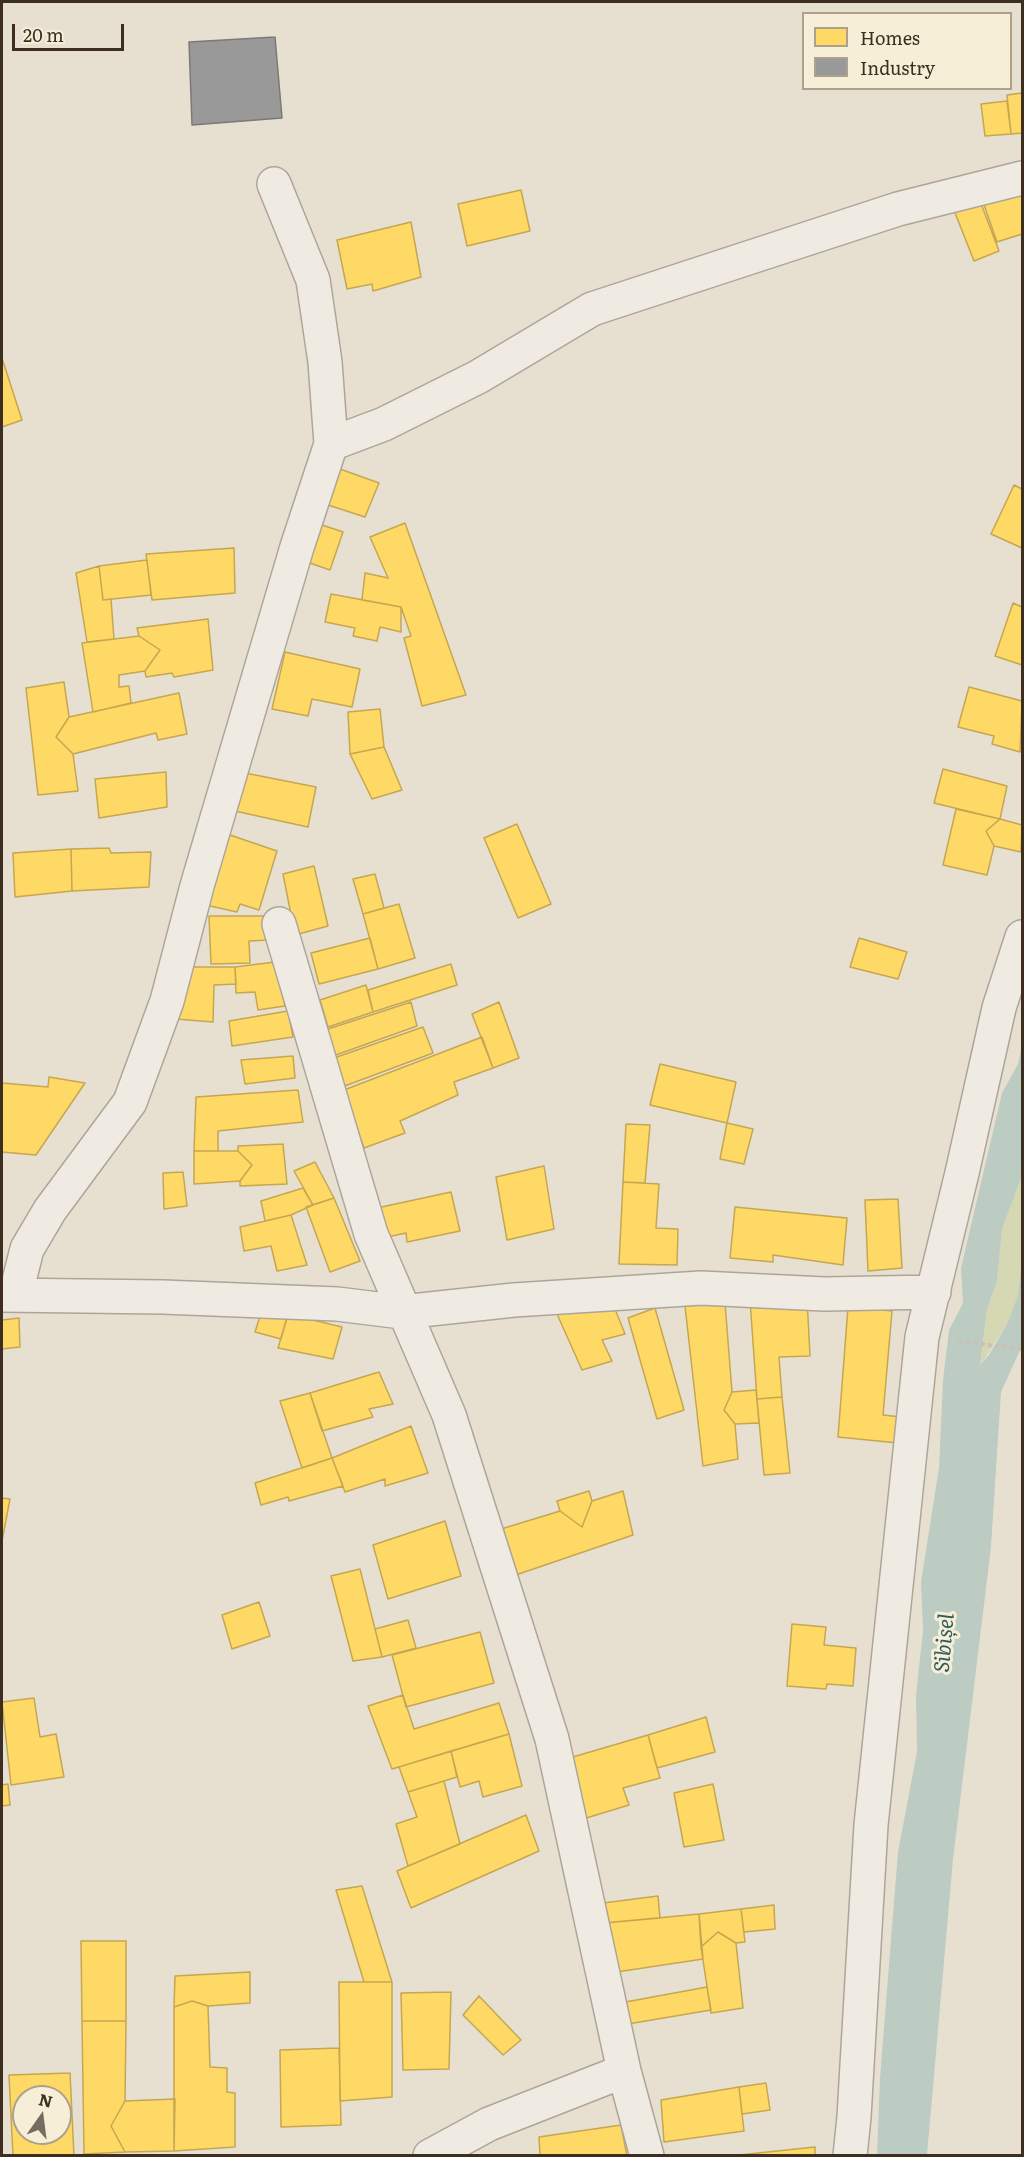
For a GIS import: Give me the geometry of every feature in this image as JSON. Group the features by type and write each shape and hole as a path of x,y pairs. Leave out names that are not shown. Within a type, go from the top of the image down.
{"street":[{"path":"331,444 384,424 478,377 592,309 898,209 1023,178"},
{"path":"274,184 313,280 325,362 331,444 297,546 197,886 167,1000 130,1102 50,1210 27,1248 9,1294 337,1304 402,1312 514,1300 701,1288 824,1294 934,1292"},
{"path":"279,924 371,1234 402,1312 449,1415 552,1739 624,2071 647,2156"},
{"path":"850,2156 871,1825 922,1337 999,1008 1023,937"},
{"path":"430,2156 489,2124 624,2071"}],"path":[{"path":"953,1341 1023,1349"}],"green space":[{"path":"1022,1176 1022,1259 1018,1295 1008,1322 980,1366 987,1309 997,1281 1002,1229"}],"water":[{"name":"Sibișel","path":"1022,1045 1022,1176 1002,1229 997,1281 987,1309 980,1365 989,1355 1008,1322 1018,1295 1022,1259 1022,1346 1001,1392 991,1547 953,1859 927,2155 877,2155 880,2078 898,1852 917,1752 916,1695 923,1631 921,1582 939,1468 943,1380 949,1330 963,1303 961,1268 1002,1093 1018,1064"}],"building: Homes":[{"path":"1022,93 1022,133 1011,134 1007,95"},
{"path":"1007,101 1011,134 985,136 981,104"},
{"path":"974,185 999,251 974,261 948,195"},
{"path":"521,190 530,231 467,246 458,204"},
{"path":"1022,190 1022,234 997,242 983,202"},
{"path":"411,222 421,277 373,291 372,284 347,289 337,240"},
{"path":"2,358 22,420 2,427"},
{"path":"340,469 379,483 365,517 325,504"},
{"path":"1014,485 1022,489 1022,548 991,534"},
{"path":"405,523 466,695 422,706 404,638 411,636 401,607 362,600 365,573 388,578 370,537"},
{"path":"319,524 343,532 330,570 304,561"},
{"path":"234,548 235,593 152,600 146,554"},
{"path":"147,560 151,595 103,600 99,566"},
{"path":"99,566 103,600 111,599 114,639 87,642 76,573"},
{"path":"331,594 401,607 401,632 380,627 377,641 353,636 355,628 325,622"},
{"path":"1013,603 1022,607 1022,665 995,656"},
{"path":"208,619 213,670 174,677 172,673 146,677 145,671 160,650 139,636 137,628"},
{"path":"139,636 160,650 145,671 119,675 119,687 129,686 131,703 93,712 82,643"},
{"path":"285,652 360,669 352,707 312,699 308,716 272,709"},
{"path":"64,682 69,717 56,737 73,754 78,791 38,795 26,688"},
{"path":"969,687 1022,701 1020,752 992,744 994,736 958,727"},
{"path":"179,693 187,734 158,740 156,733 73,754 56,737 69,717"},
{"path":"380,709 384,747 350,754 348,712"},
{"path":"384,747 402,790 372,799 350,754"},
{"path":"943,769 1007,786 1000,819 934,803"},
{"path":"166,772 167,807 99,818 95,779"},
{"path":"240,772 316,787 308,827 230,810"},
{"path":"956,809 1000,819 986,831 994,846 987,875 943,865"},
{"path":"1000,819 1022,825 1021,852 994,846 986,831"},
{"path":"517,824 551,904 518,918 484,838"},
{"path":"227,834 277,851 259,910 240,904 237,912 206,905"},
{"path":"109,848 111,853 151,852 149,887 72,891 71,849"},
{"path":"71,849 72,891 15,897 13,853"},
{"path":"314,866 328,926 295,935 283,874"},
{"path":"375,874 384,908 363,914 353,879"},
{"path":"399,904 415,958 378,969 363,914"},
{"path":"209,916 267,916 270,940 249,941 250,963 211,964"},
{"path":"370,938 378,969 319,984 311,953"},
{"path":"859,938 907,952 898,979 850,967"},
{"path":"275,962 285,1006 258,1010 255,992 236,993 235,967"},
{"path":"451,964 457,985 373,1012 368,990"},
{"path":"182,967 235,967 236,984 214,985 213,1022 176,1019"},
{"path":"366,985 373,1012 328,1027 320,1000"},
{"path":"411,1002 417,1026 333,1056 325,1030"},
{"path":"499,1002 519,1058 493,1068 472,1014"},
{"path":"288,1011 293,1037 232,1046 229,1021"},
{"path":"423,1027 433,1053 342,1087 334,1058"},
{"path":"482,1037 493,1068 454,1082 458,1095 400,1121 405,1133 364,1148 344,1090"},
{"path":"293,1056 295,1078 245,1084 241,1060"},
{"path":"660,1064 736,1082 727,1123 650,1105"},
{"path":"49,1077 85,1083 36,1155 2,1152 2,1083 48,1087"},
{"path":"298,1090 303,1122 218,1131 218,1151 194,1151 196,1097"},
{"path":"727,1123 753,1129 744,1164 720,1159"},
{"path":"626,1124 650,1125 645,1183 623,1182"},
{"path":"283,1144 287,1184 240,1186 240,1181 252,1165 238,1151 238,1146"},
{"path":"194,1151 238,1151 252,1165 240,1181 194,1184"},
{"path":"315,1162 334,1198 313,1205 294,1171"},
{"path":"544,1166 554,1229 507,1240 496,1177"},
{"path":"183,1172 187,1206 164,1209 163,1173"},
{"path":"623,1182 659,1184 656,1228 678,1229 677,1265 619,1264"},
{"path":"303,1188 313,1205 291,1215 265,1221 261,1201"},
{"path":"451,1192 460,1231 407,1242 406,1233 383,1238 377,1208"},
{"path":"334,1198 360,1261 330,1272 306,1207"},
{"path":"898,1199 902,1268 868,1271 865,1200"},
{"path":"735,1207 847,1218 843,1265 773,1255 773,1262 730,1258"},
{"path":"291,1215 307,1265 277,1271 271,1246 244,1251 240,1227"},
{"path":"807,1298 810,1356 779,1357 782,1397 757,1399 750,1300"},
{"path":"725,1303 732,1392 724,1410 735,1424 738,1459 703,1466 685,1306"},
{"path":"613,1304 625,1334 602,1340 612,1361 582,1370 557,1314"},
{"path":"848,1307 892,1311 883,1415 901,1417 898,1443 838,1437"},
{"path":"655,1308 684,1410 657,1419 628,1318"},
{"path":"262,1310 287,1318 281,1339 255,1332"},
{"path":"288,1314 342,1327 333,1359 278,1348"},
{"path":"19,1318 20,1347 2,1349 2,1320"},
{"path":"379,1372 393,1404 369,1409 373,1417 322,1431 310,1393"},
{"path":"756,1390 759,1423 735,1424 724,1410 732,1392"},
{"path":"310,1393 332,1458 302,1468 280,1401"},
{"path":"782,1397 790,1473 764,1475 757,1399"},
{"path":"411,1426 428,1473 385,1486 385,1479 345,1492 332,1458"},
{"path":"332,1458 343,1486 289,1501 288,1497 261,1505 255,1483"},
{"path":"589,1491 592,1501 582,1527 560,1511 557,1501"},
{"path":"623,1491 633,1535 510,1577 498,1530 560,1511 582,1527 592,1501"},
{"path":"2,1498 10,1499 2,1541"},
{"path":"445,1521 461,1576 388,1599 373,1545"},
{"path":"360,1569 382,1657 353,1661 331,1576"},
{"path":"259,1602 270,1636 232,1649 222,1615"},
{"path":"408,1620 416,1648 382,1657 375,1629"},
{"path":"792,1624 826,1627 824,1645 856,1648 853,1686 827,1684 826,1689 787,1686"},
{"path":"480,1632 494,1683 406,1707 392,1655"},
{"path":"403,1695 414,1729 499,1703 509,1734 392,1769 368,1706"},
{"path":"34,1698 40,1737 56,1734 64,1777 11,1785 2,1702"},
{"path":"706,1717 715,1752 657,1768 648,1735"},
{"path":"509,1734 522,1786 483,1797 479,1781 460,1787 451,1751"},
{"path":"648,1735 660,1778 623,1788 629,1805 583,1819 566,1759"},
{"path":"451,1751 457,1777 408,1792 399,1767"},
{"path":"444,1781 460,1844 408,1866 396,1824 417,1817 408,1792"},
{"path":"8,1784 10,1805 2,1806 2,1785"},
{"path":"713,1784 724,1840 684,1847 674,1793"},
{"path":"526,1815 539,1851 411,1908 397,1871"},
{"path":"362,1886 392,1982 364,1982 336,1890"},
{"path":"658,1896 660,1918 604,1923 603,1903"},
{"path":"774,1905 775,1929 744,1932 741,1909"},
{"path":"741,1909 745,1942 736,1943 718,1932 701,1947 699,1914"},
{"path":"699,1914 703,1959 610,1973 604,1923"},
{"path":"718,1932 736,1943 743,2008 711,2013 701,1947"},
{"path":"81,1941 126,1941 126,2021 82,2021"},
{"path":"250,1972 250,2003 208,2006 192,2001 174,2007 175,1976"},
{"path":"339,1982 392,1982 392,2097 340,2101"},
{"path":"707,1987 711,2010 622,2025 620,2003"},
{"path":"451,1992 449,2069 403,2070 401,1993"},
{"path":"479,1996 521,2040 503,2055 463,2015"},
{"path":"192,2001 208,2006 210,2067 227,2068 227,2092 235,2093 235,2147 174,2151 174,2007"},
{"path":"82,2021 126,2021 125,2101 111,2126 125,2152 84,2154"},
{"path":"339,2048 341,2125 281,2127 280,2050"},
{"path":"70,2073 71,2085 12,2085 12,2136 9,2075"},
{"path":"766,2083 770,2110 742,2114 739,2087"},
{"path":"739,2087 744,2131 664,2142 661,2100"},
{"path":"175,2099 174,2151 125,2152 111,2126 125,2101"},
{"path":"72,2114 74,2156 13,2156 12,2145 72,2145"},
{"path":"621,2125 627,2156 540,2156 539,2137"},
{"path":"815,2147 815,2156 739,2156 739,2155"}],"building: Industry":[{"path":"275,37 282,118 192,125 189,42"}]}
